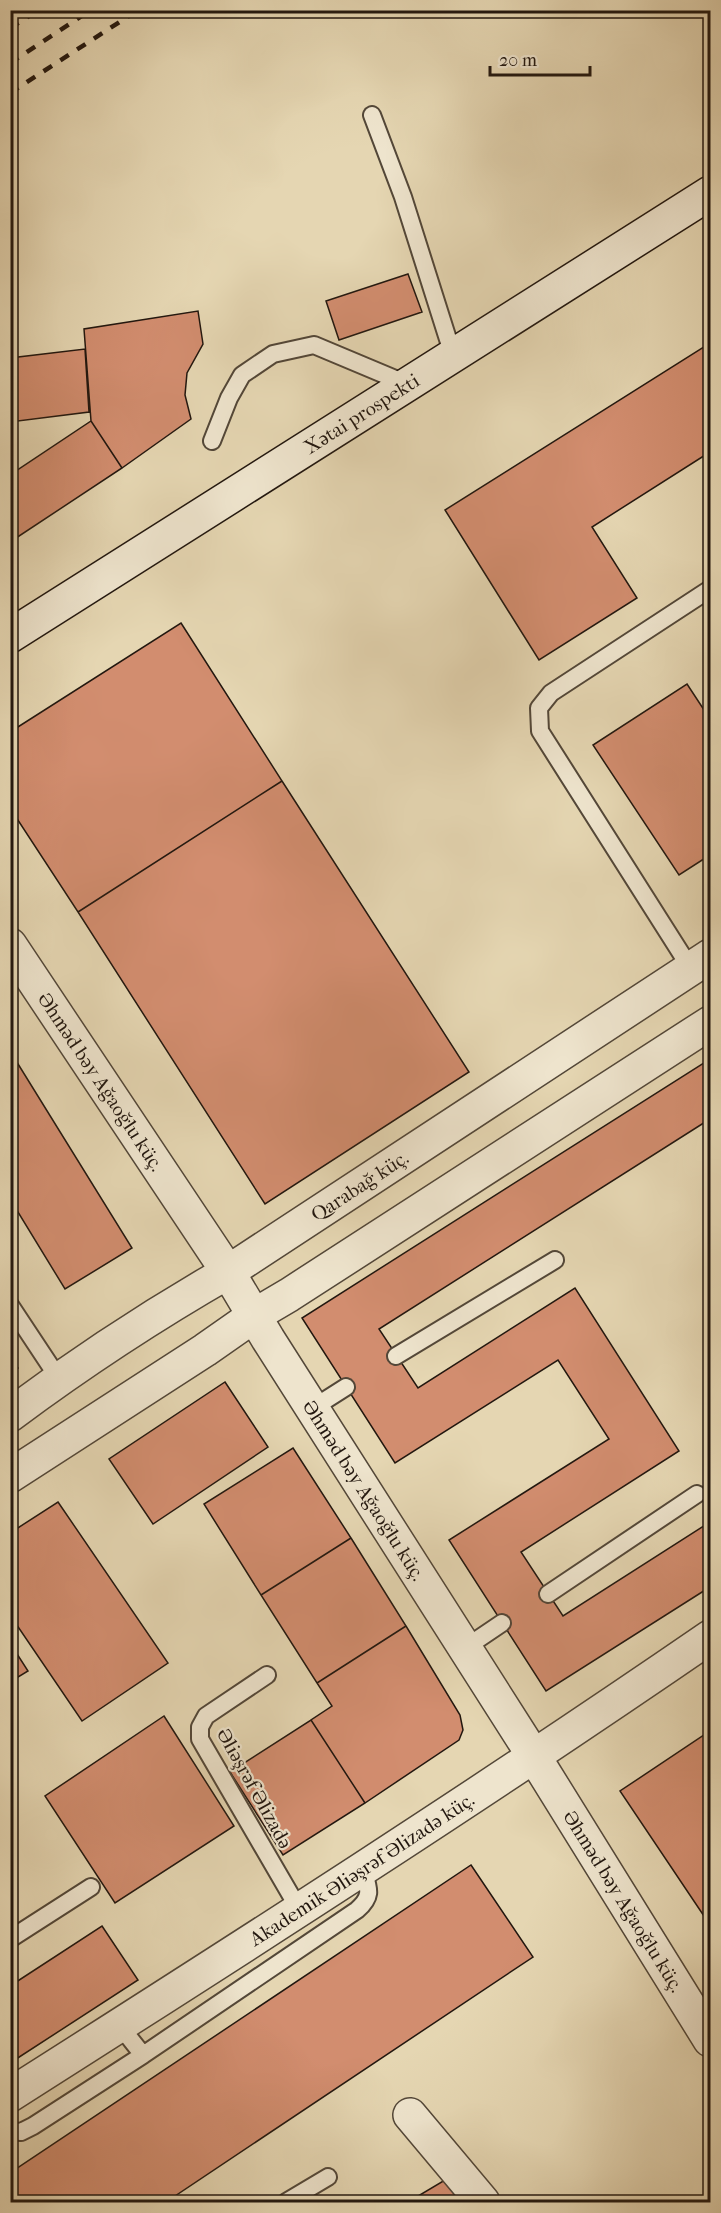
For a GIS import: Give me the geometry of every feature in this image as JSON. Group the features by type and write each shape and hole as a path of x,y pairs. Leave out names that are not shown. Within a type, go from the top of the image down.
{"street":[{"name":"Xətai prospekti","path":"10,636 711,193"},
{"name":"Əhməd bəy Ağaoğlu küç.","path":"10,945 228,1272 268,1339 535,1758 711,2040"},
{"name":"Qarabağ küç.","path":"10,1415 59,1379 176,1302 228,1272 701,962"},
{"path":"10,1422 23,1467 205,1350 255,1315 711,1023"},
{"name":"Akademik Əliəşrəf Əlizadə küç.","path":"10,2096 535,1758 711,1637"},
{"path":"410,2115 483,2202"}],"lane":[{"path":"372,115 403,197 453,355"},
{"path":"212,441 242,375 273,354 314,345 407,384"},
{"path":"701,962 540,730 539,708 551,693 711,589"},
{"path":"396,1356 555,1260"},
{"path":"10,1305 59,1379"},
{"path":"313,1408 346,1387"},
{"path":"548,1593 697,1494"},
{"path":"465,1648 502,1623"},
{"name":"Əliəşrəf Əlizadə","path":"267,1675 206,1716 200,1727 200,1739 300,1911"},
{"path":"10,2131 21,2132 33,2126 143,2055 357,1910 367,1902 369,1897 363,1870"},
{"path":"10,1939 91,1887"},
{"path":"120,2026 143,2055"},
{"path":"286,2202 328,2177"}],"building":[{"path":"408,274 422,312 339,340 326,301"},
{"path":"198,311 203,344 187,373 185,395 191,419 122,468 91,421 84,329"},
{"path":"710,343 710,452 592,527 637,598 539,660 445,510"},
{"path":"85,349 89,412 10,422 10,358"},
{"path":"91,421 122,468 10,542 10,475"},
{"path":"181,623 282,781 78,912 10,808 10,732"},
{"path":"687,684 710,719 710,855 679,875 593,745"},
{"path":"282,781 469,1072 265,1204 78,912"},
{"path":"10,1051 132,1248 65,1289 10,1199"},
{"path":"710,1059 710,1119 379,1329 418,1388 575,1288 679,1451 521,1552 563,1616 710,1522 710,1587 546,1691 449,1540 609,1439 558,1360 395,1463 302,1318"},
{"path":"10,1356 18,1368 10,1373"},
{"path":"225,1382 268,1447 153,1524 109,1459"},
{"path":"293,1448 351,1538 261,1595 204,1504"},
{"path":"58,1502 168,1663 82,1721 10,1615 10,1533"},
{"path":"351,1538 406,1626 317,1683 261,1595"},
{"path":"406,1626 460,1715 463,1730 459,1740 365,1803 311,1720 332,1706 317,1683"},
{"path":"10,1643 28,1671 10,1682"},
{"path":"164,1716 234,1826 115,1903 45,1796"},
{"path":"311,1720 365,1803 283,1855 230,1772"},
{"path":"710,1731 710,1925 620,1791"},
{"path":"471,1865 533,1957 166,2202 10,2202 10,2173"},
{"path":"102,1926 138,1980 10,2063 10,1986"},
{"path":"450,2177 466,2202 408,2202"}],"railway":[{"path":"10,28 39,10"},
{"path":"10,63 91,10"},
{"path":"10,93 138,10"}]}
